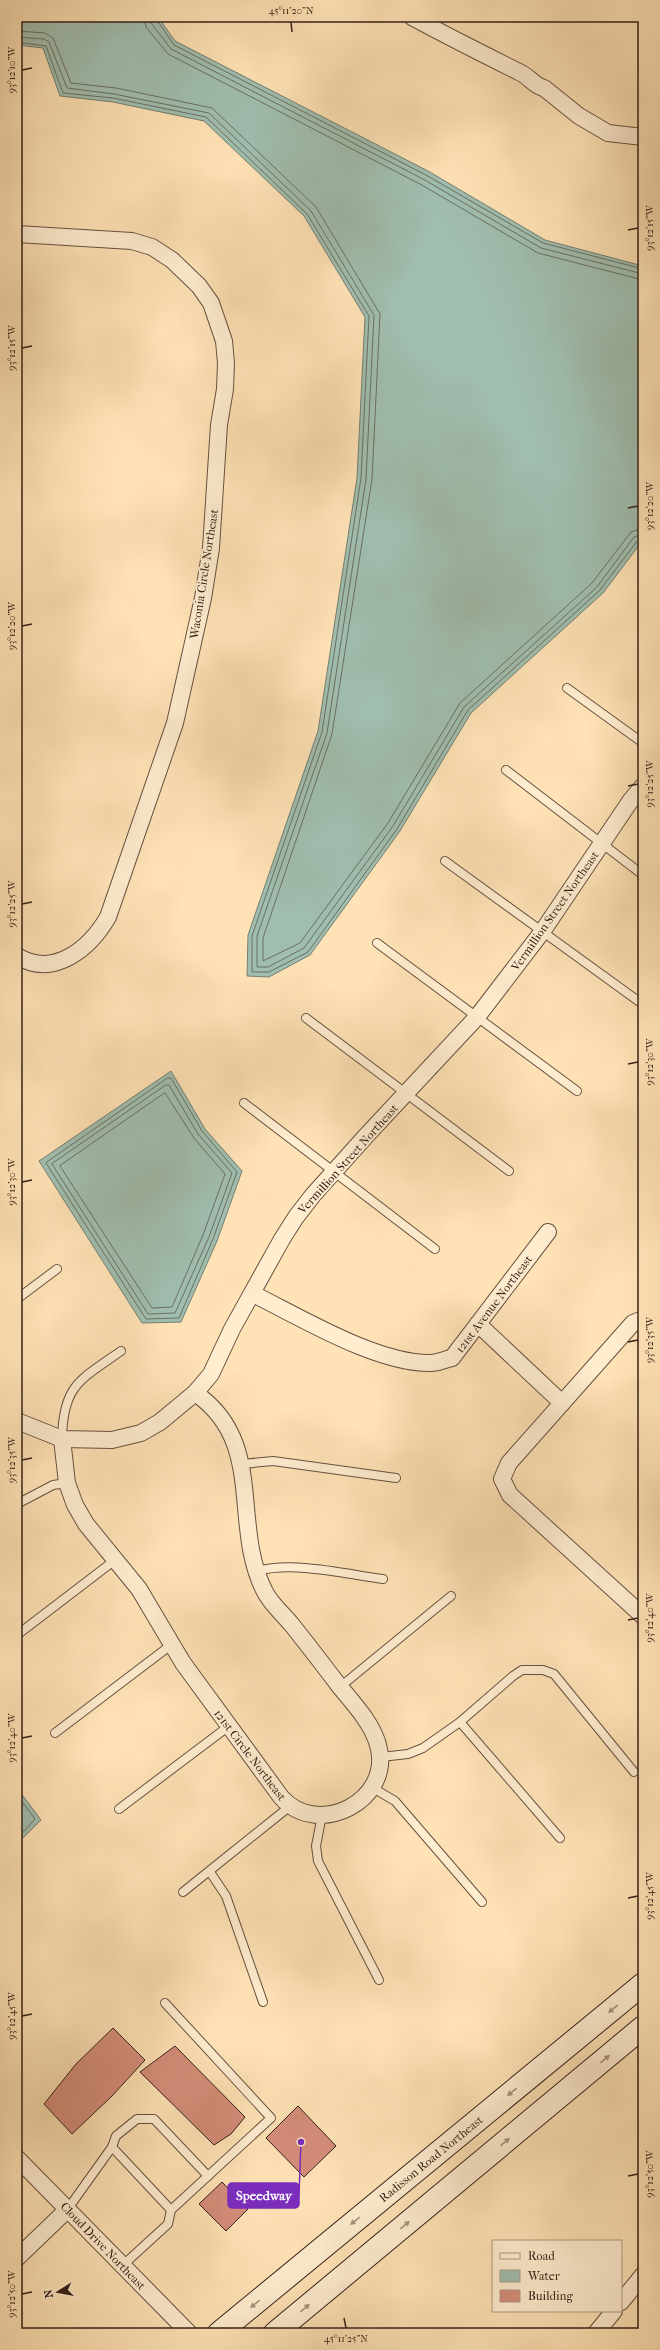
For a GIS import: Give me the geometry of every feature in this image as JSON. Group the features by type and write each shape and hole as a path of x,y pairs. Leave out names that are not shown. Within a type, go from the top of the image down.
{"main road":[{"name":"Radisson Road Northeast","path":"219,2333 643,1984"},
{"path":"275,2333 643,2027"}],"street":[{"path":"418,18 466,47 521,72 538,87 544,88 590,124 608,133 643,137"},
{"name":"Waconia Circle Northeast","path":"17,234 132,241 152,247 186,273 211,302 224,341 226,363 219,425 211,548 195,641 175,724 108,917 98,934 67,959 50,964 35,964 17,956"},
{"name":"Vermillion Street Northeast","path":"17,1422 62,1439 112,1440 141,1432 160,1422 195,1393 211,1374 232,1329 253,1294 282,1239 313,1195 476,1017 542,932 631,800 643,786"},
{"name":"121st Avenue Northeast","path":"253,1294 310,1324 381,1353 432,1363 452,1358 548,1232"},
{"path":"643,1319 633,1323 509,1463 502,1479 510,1495 643,1616"},
{"path":"478,1324 562,1403"},
{"path":"195,1393 205,1400 227,1423 242,1464 248,1530 258,1572 265,1592 340,1687 372,1731 381,1757"},
{"name":"121st Circle Northeast","path":"62,1439 67,1483 75,1505 86,1524 139,1589 171,1645 229,1726 290,1807 322,1815 353,1807 365,1798 373,1788 381,1757"},
{"name":"Cloud Drive Northeast","path":"17,2158 189,2333"},
{"path":"17,2258 67,2210"},
{"path":"622,2301 643,2275"},
{"path":"596,2333 613,2312"}],"lane":[{"path":"567,688 643,743"},
{"path":"506,770 643,875"},
{"path":"445,861 640,1003"},
{"path":"377,943 577,1091"},
{"path":"306,1018 509,1171"},
{"path":"244,1103 435,1249"},
{"path":"17,1299 57,1269"},
{"path":"62,1439 63,1412 66,1402 78,1382 121,1351"},
{"path":"242,1464 272,1461 396,1478"},
{"path":"17,1504 53,1485 67,1483"},
{"path":"17,1634 115,1560"},
{"path":"258,1572 268,1568 292,1567 383,1579"},
{"path":"340,1687 451,1596"},
{"path":"55,1733 171,1645"},
{"path":"381,1757 395,1757 416,1751 460,1722 522,1670 543,1670 554,1674 634,1772"},
{"path":"460,1722 560,1838"},
{"path":"119,1809 229,1726"},
{"path":"373,1788 395,1801 482,1902"},
{"path":"184,1892 290,1807"},
{"path":"322,1815 316,1846 318,1861 379,1980"},
{"path":"210,1872 226,1896 263,2002"},
{"path":"122,2266 168,2224 171,2210 271,2118 165,2003"},
{"path":"67,2210 112,2147 116,2136 137,2119 154,2119 208,2176"},
{"path":"112,2147 171,2210"}],"water":[{"path":"17,17 158,17 175,41 428,171 545,240 643,266 643,540 603,593 471,713 400,831 310,955 269,977 247,976 248,935 318,731 357,478 365,317 304,216 204,121 113,102 60,96 43,48 17,45"},
{"path":"171,1071 205,1129 242,1171 217,1241 181,1322 142,1323 39,1161"},
{"path":"17,1788 41,1820 17,1844"}],"building":[{"path":"113,2028 145,2060 112,2096 72,2134 44,2104 76,2064"},
{"path":"175,2046 245,2117 231,2134 214,2145 140,2072"},
{"path":"298,2106 336,2146 304,2177 266,2138"},
{"path":"222,2182 248,2209 226,2231 199,2204"}],"place":[{"name":"Speedway","path":"301,2142"}]}
